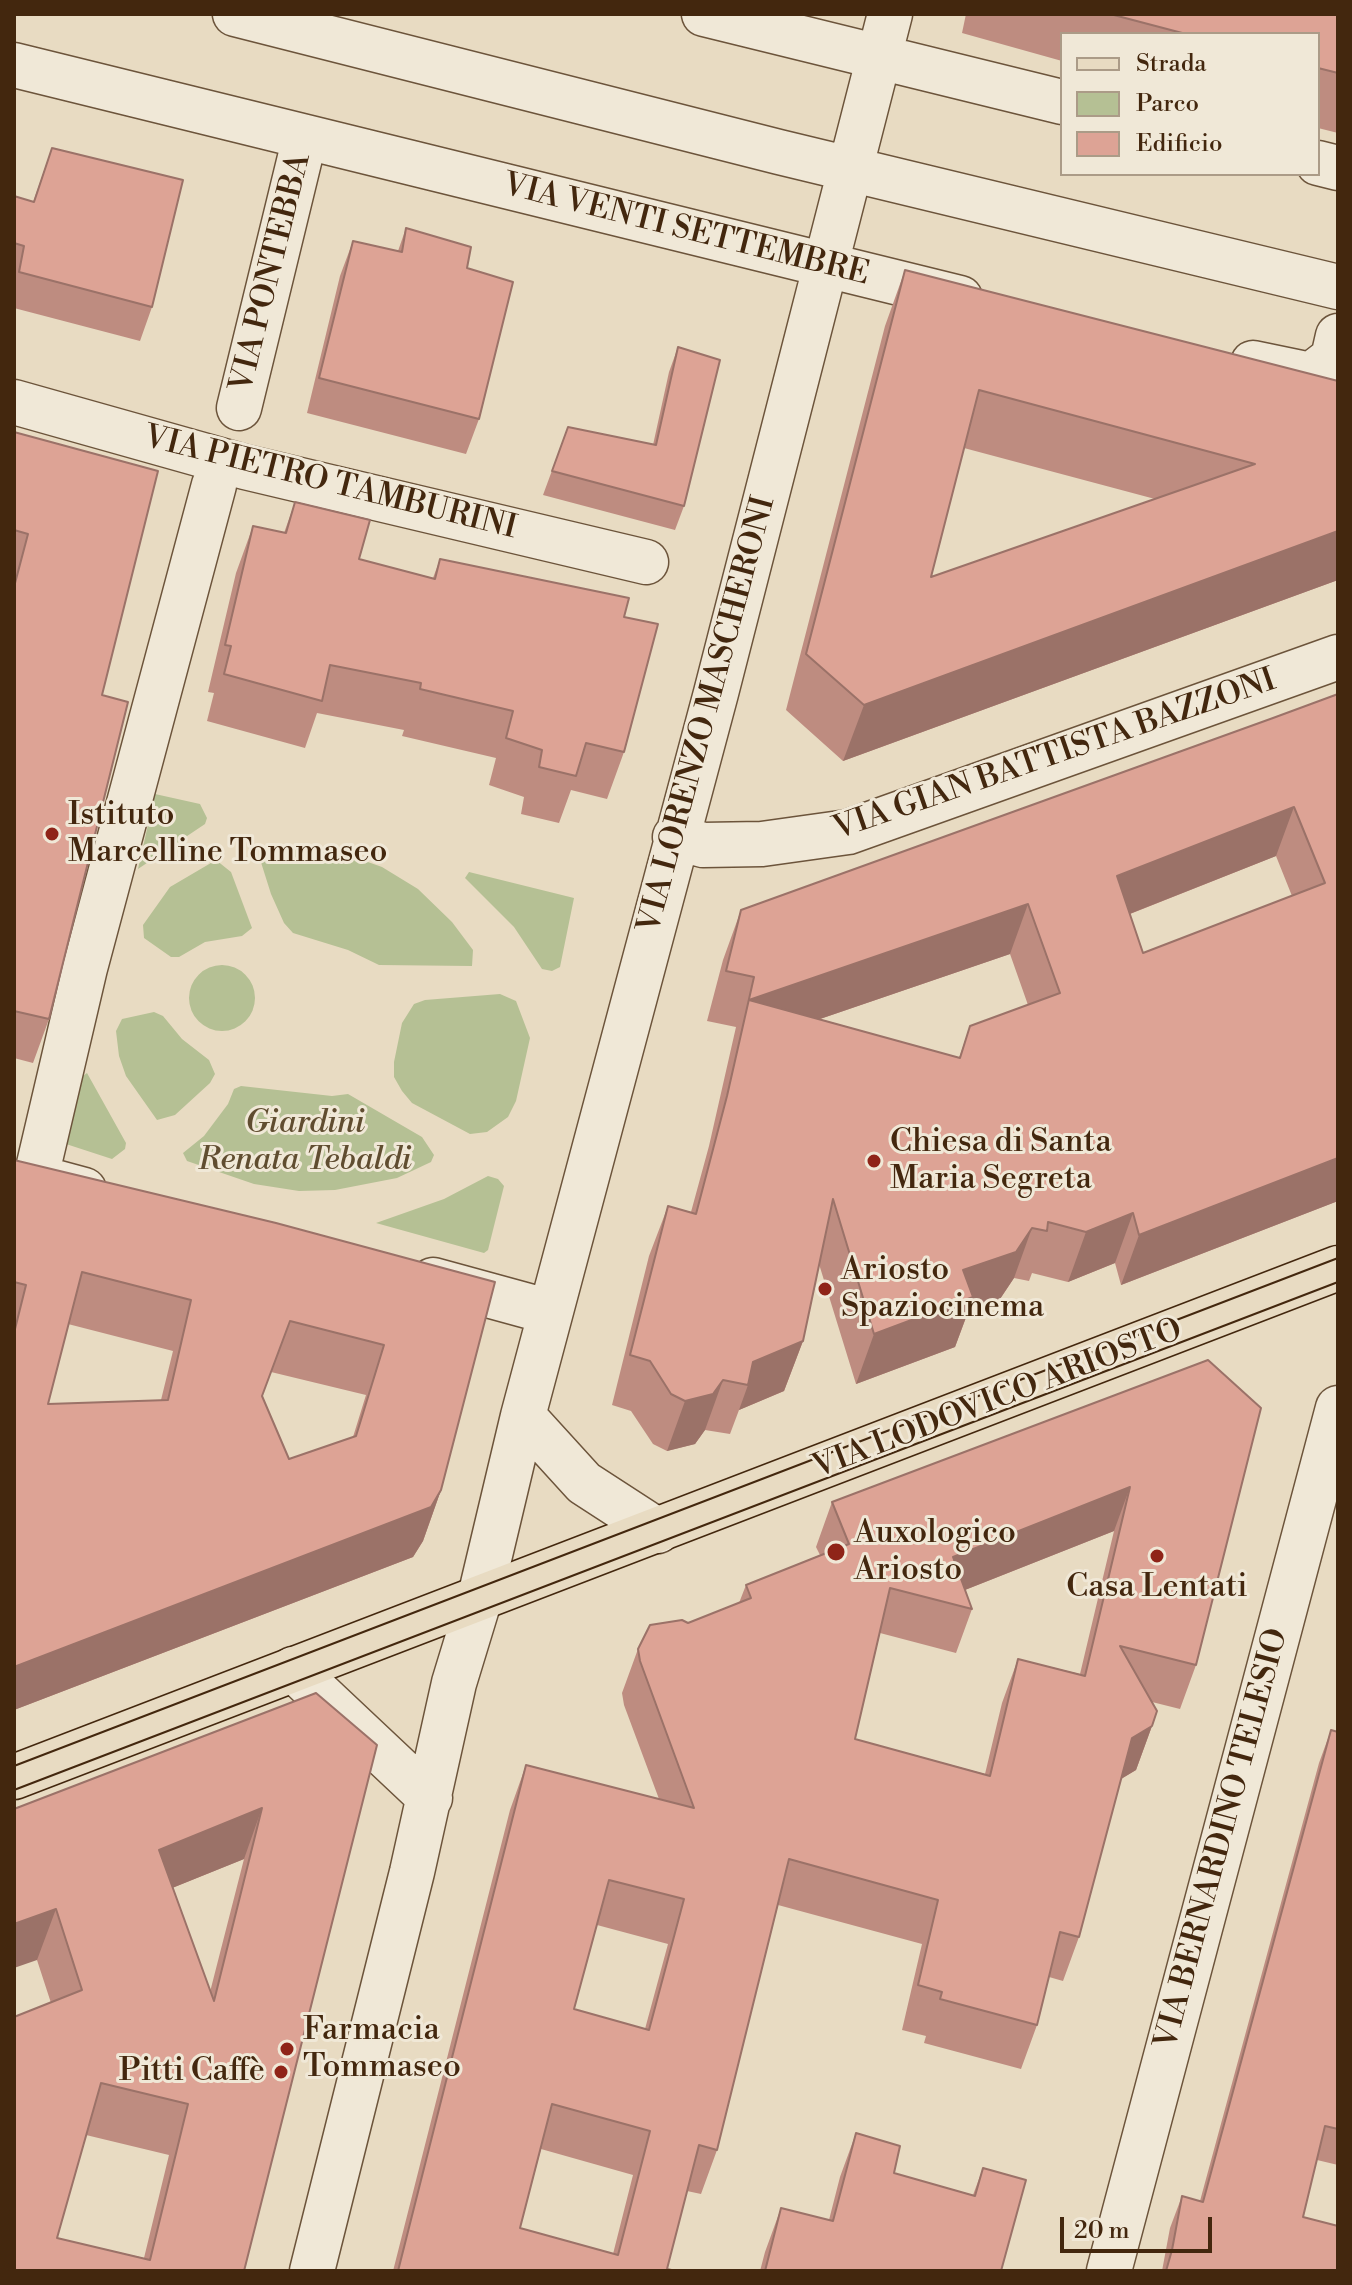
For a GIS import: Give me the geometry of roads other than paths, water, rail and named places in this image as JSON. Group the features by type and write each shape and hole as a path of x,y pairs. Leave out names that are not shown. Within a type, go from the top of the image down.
{"main road":[{"name":"VIA LODOVICO ARIOSTO","path":"293,1669 479,1601 1338,1268"},
{"path":"14,1777 293,1669"}],"street":[{"path":"235,14 851,169 1336,279"},
{"path":"704,14 1060,102"},
{"name":"VIA LORENZO MASCHERONI","path":"430,1798 454,1683 479,1601 523,1416 890,14"},
{"name":"VIA VENTI SETTEMBRE","path":"14,65 1000,307"},
{"name":"VIA PONTEBBA","path":"239,408 305,137"},
{"path":"1217,355 1311,375 1333,358 1338,336"},
{"name":"VIA PIETRO TAMBURINI","path":"14,402 245,467 646,562"},
{"path":"119,1199 36,1177 29,1142 85,968 214,485"},
{"name":"VIA GIAN BATTISTA BAZZONI","path":"675,837 703,845 762,844 848,832 1338,657"},
{"path":"390,1269 550,1312"},
{"name":"VIA BERNARDINO TELESIO","path":"1109,2271 1338,1408"},
{"path":"523,1416 584,1483 658,1531"},
{"path":"293,1669 430,1798 312,2271"}],"tram line":[{"path":"14,1766 1338,1258"},
{"path":"14,1790 1338,1282"}],"place":[{"name":"Istituto Marcelline Tommaseo","path":"52,834"},
{"name":"Chiesa di Santa Maria Segreta","path":"874,1161"},
{"name":"Ariosto Spaziocinema","path":"825,1289"},
{"name":"Auxologico Ariosto","path":"836,1552"},
{"name":"Casa Lentati","path":"1157,1556"},
{"name":"Farmacia Tommaseo","path":"287,2049"},
{"name":"Pitti Caffè","path":"281,2072"}],"park label":[{"name":"Giardini Renata Tebaldi","path":"305,1142"}]}
